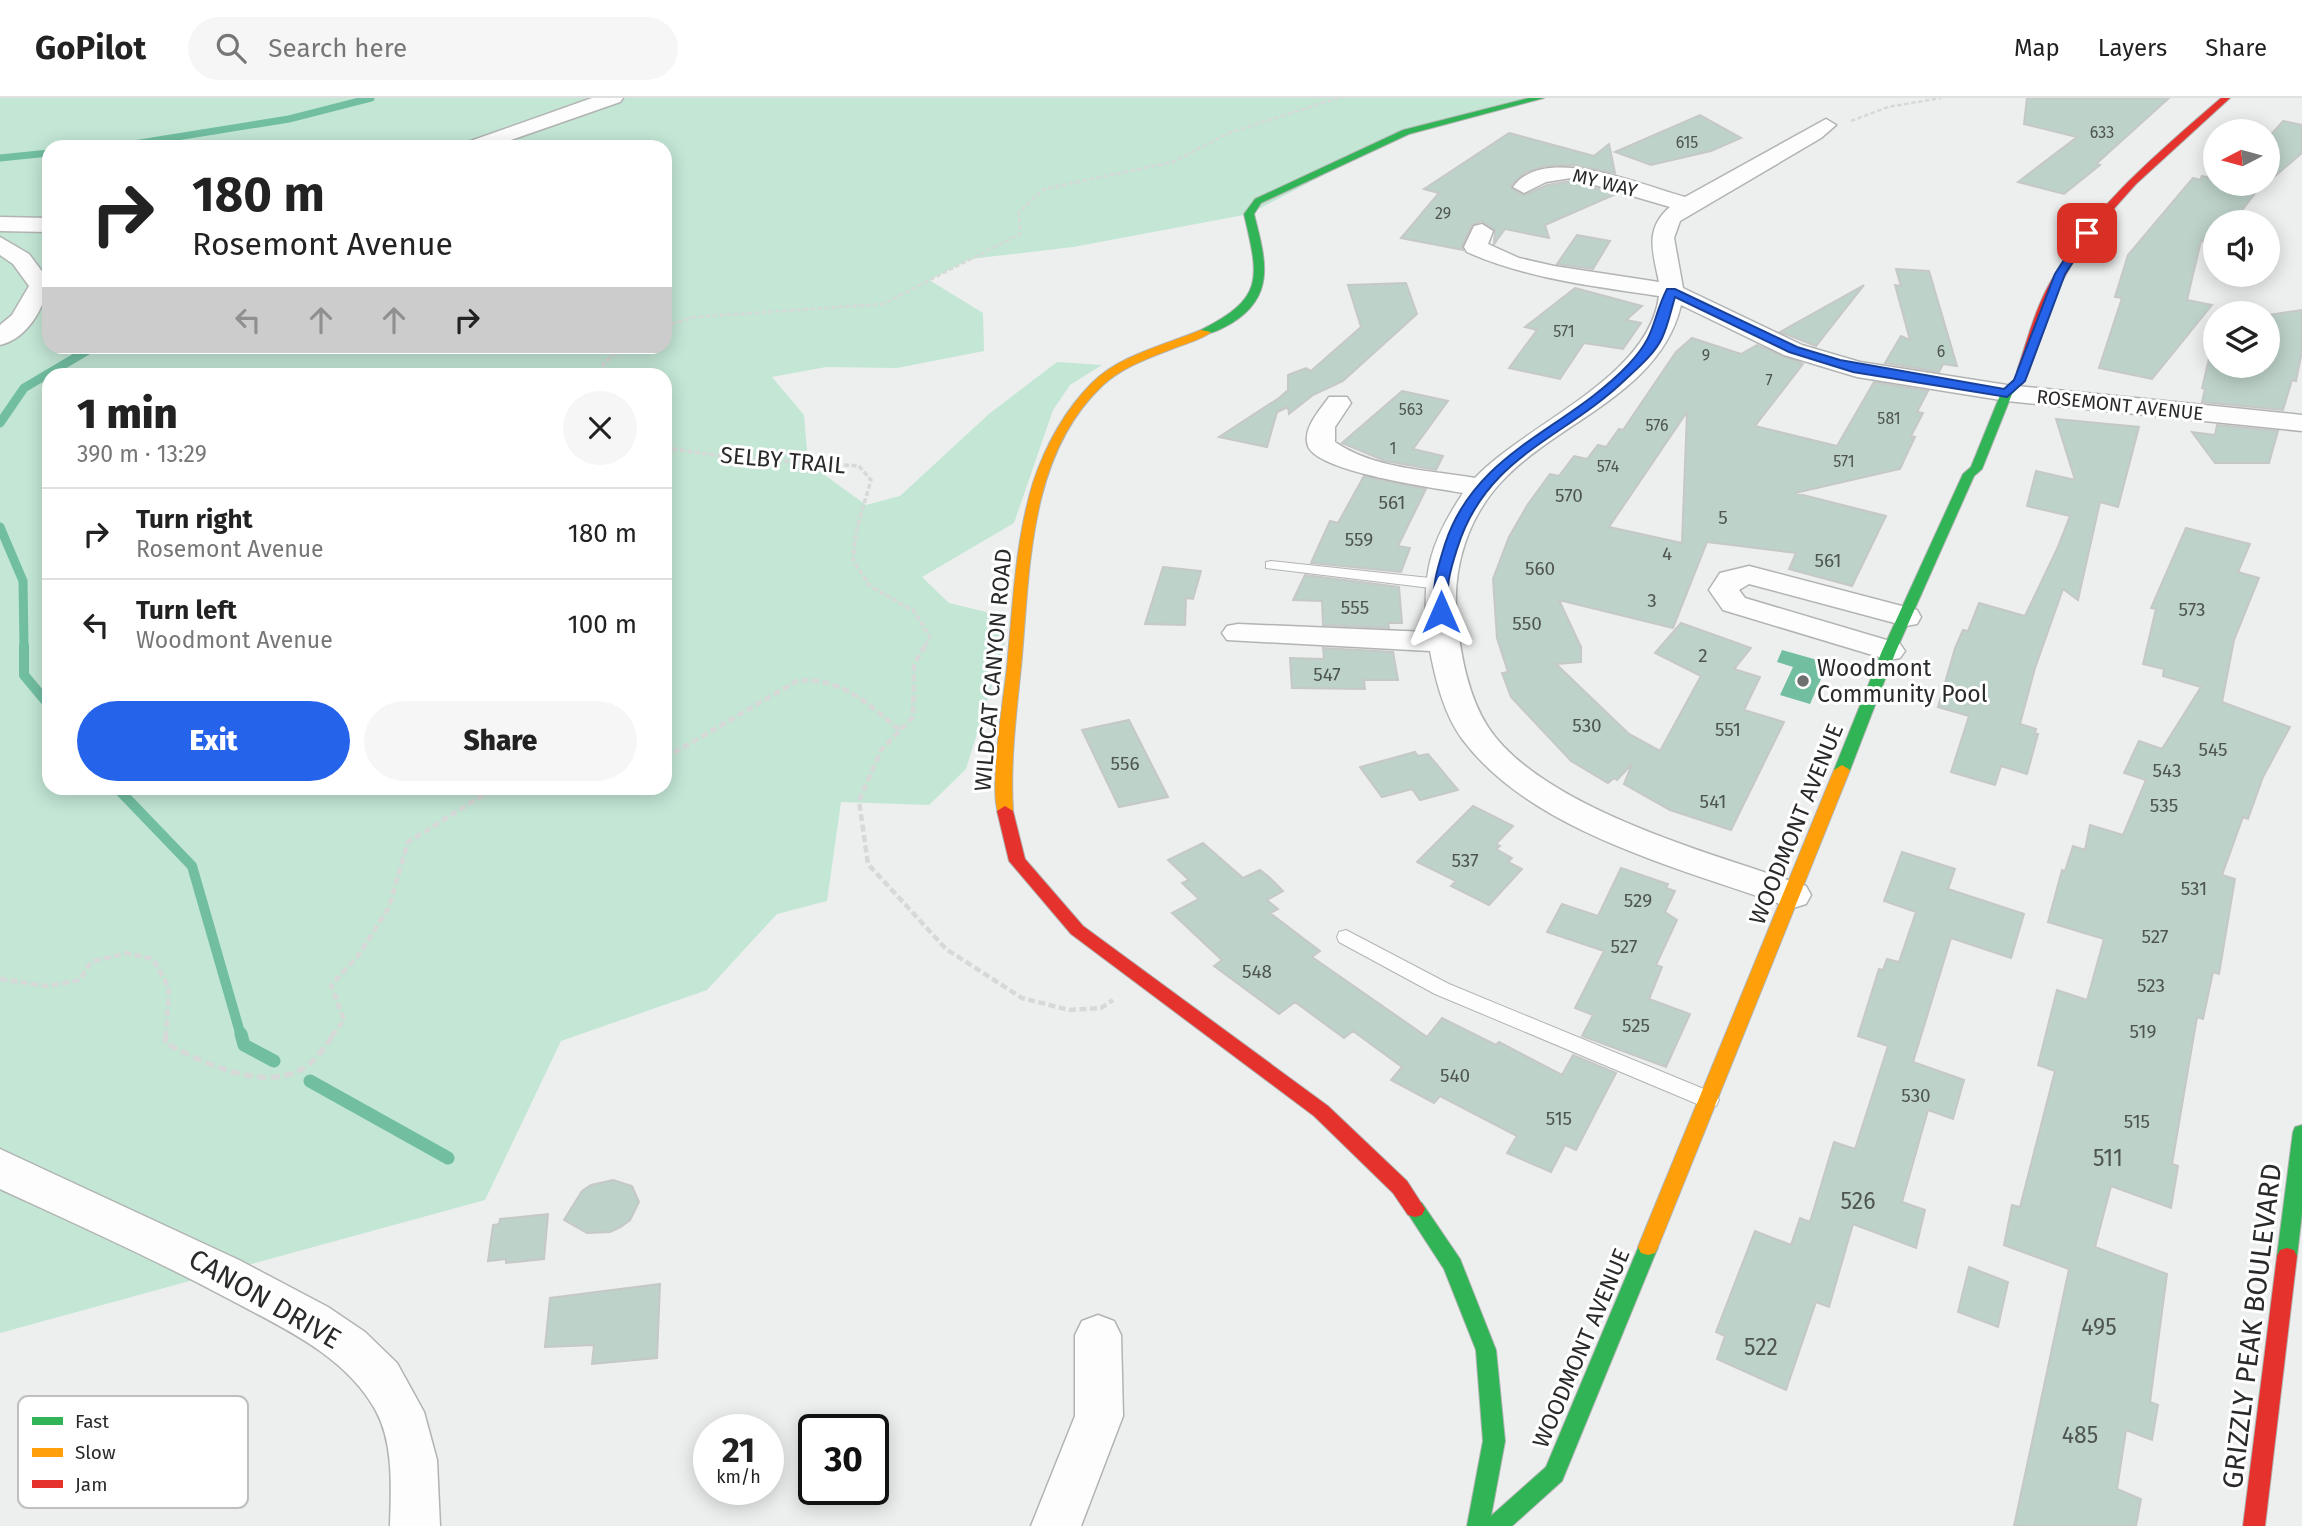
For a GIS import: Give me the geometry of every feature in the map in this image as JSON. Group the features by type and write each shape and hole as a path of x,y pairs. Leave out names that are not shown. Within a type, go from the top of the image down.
{"street":[{"path":"489,140 578,103 613,98"},
{"name":"WILDCAT CANYON ROAD","path":"1478,1526 1494,1441 1486,1350 1453,1265 1400,1187 1321,1111 1077,930 1017,861 1004,809 1004,766 1029,516 1045,465 1073,415 1096,384 1123,368 1222,325 1245,309 1258,290 1262,268 1249,214 1258,201 1406,132 1540,98"},
{"name":"WOODMONT AVENUE","path":"1496,1526 1553,1474 1793,895 1889,651 1969,474 1976,469 2007,393 2019,381 2060,274 2087,233 2139,178 2226,98"},
{"path":"1793,895 1636,837 1534,788 1505,765 1476,735 1455,692 1444,642 1439,584 1459,523 1481,487 1503,464 1609,389 1656,338 1671,291 1662,238 1666,223 1688,205 1797,146 1826,125"},
{"name":"MY WAY","path":"1524,187 1540,177 1572,172 1688,205"},
{"path":"0,224 42,225"},
{"name":"ROSEMONT AVENUE","path":"1482,231 1475,247 1511,263 1554,273 1671,291 1793,350 1857,369 2007,393 2302,423"},
{"path":"0,244 21,258 42,280"},
{"path":"0,338 22,319 42,288"},
{"path":"1338,403 1322,428 1321,445 1331,454 1385,470 1481,487"},
{"path":"1889,651 1734,604 1724,590 1731,579 1749,575 1906,617"},
{"path":"1238,633 1444,642"},
{"name":"GRIZZLY PEAK BOULEVARD","path":"2255,1526 2302,1132"},
{"name":"CANON DRIVE","path":"0,1166 12,1175 194,1258 332,1333 369,1364 393,1397 412,1444 415,1526"},
{"path":"1056,1526 1099,1416 1098,1335"}],"lane":[{"path":"1271,565 1439,584"},
{"path":"1346,937 1442,989 1709,1100"}],"path":[{"path":"672,324 695,317 883,304 1020,234 1019,212 1044,189 1173,162 1229,133 1338,98"},
{"path":"1826,125 1846,123 1888,107 1941,98"},
{"path":"602,368 615,354"},
{"name":"SELBY TRAIL","path":"672,449 737,458 859,466 867,473 871,481 856,532 853,560 870,586 914,611 930,637 915,664 913,717 881,750 859,801 868,864 946,949 1023,998 1069,1010 1101,1008 1143,981"},
{"path":"672,754 797,681 808,678 843,685 901,731"},
{"path":"0,979 47,986 80,980 91,962 126,953 153,959 169,988 165,1043 215,1068 262,1076 302,1069 344,1020 331,985 358,956 389,907 408,842 483,795"}],"shaded area":[{"path":"0,98 1540,98 1406,132 1249,214 1073,247 970,259 929,280 983,313 984,351 897,368 826,367 772,377 804,415 808,463 866,505 900,496 989,414 1057,362 1102,365 1070,385 1053,410 1014,523 922,577 949,603 1007,617 1005,643 966,769 929,805 841,802 827,901 777,914 707,990 561,1041 485,1200 0,1333"},
{"name":"Woodmont Community Pool","path":"1782,650 1828,663 1810,704 1780,695 1793,667 1777,662"}],"building":[{"path":"2027,98 2169,98 2096,164 2100,165 2064,194 2018,182 2077,137 2024,124"},
{"path":"1700,115 1741,138 1711,151 1651,165 1615,152"},
{"path":"2283,121 2302,125 2302,153 2280,172 2280,124"},
{"path":"1509,133 1594,156 1609,144 1615,173 1571,165 1546,166 1526,172 1511,185 1512,189 1525,195 1547,185 1571,181 1616,194 1545,225 1549,238 1505,229 1494,244 1495,230 1481,221 1472,225 1462,246 1463,250 1401,238 1439,193 1424,189"},
{"path":"2203,176 2203,196 2253,196 2242,210 2203,210 2203,241 2187,300 2203,303 2203,316 2152,379 2099,368 2122,298 2115,297 2128,255 2193,178 2200,180"},
{"path":"1577,235 1610,241 1593,269 1557,264"},
{"path":"1896,269 1929,271 1957,366 1943,364 1939,372 1885,363 1901,336 1910,340 1895,285 1901,286"},
{"path":"1406,283 1417,314 1343,381 1313,395 1289,414 1288,407 1277,412 1267,447 1219,437 1288,390 1288,375 1306,368 1311,371 1361,327 1348,285"},
{"path":"1864,285 1816,346 1780,332"},
{"path":"1575,288 1642,306 1626,320 1641,323 1623,349 1584,343 1560,379 1509,368 1537,330 1525,327"},
{"path":"2302,310 2302,351 2296,381 2292,380 2283,410 2202,402 2204,378 2280,378 2280,313"},
{"path":"1692,338 1741,354 1757,345 1803,364 1755,426 1837,446 1874,382 1928,391 1917,412 1923,413 1911,436 1915,437 1900,469 1795,493 1886,516 1852,586 1789,569 1796,553 1707,542 1673,628 1559,600 1581,647 1581,662 1556,664 1629,734 1660,751 1701,676 1655,653 1681,623 1751,648 1734,669 1760,677 1744,710 1784,722 1731,830 1670,810 1624,784 1632,764 1617,780 1614,778 1608,783 1571,761 1511,697 1502,673 1508,672 1497,638 1493,579 1509,537 1528,504 1550,474 1559,476 1574,456 1587,459 1598,445 1606,447 1619,429 1623,430 1676,352","holes":["1687,412 1682,543 1609,527"]},
{"path":"1402,391 1448,401 1413,449 1443,456 1436,470 1385,461 1342,443"},
{"path":"2056,419 2139,427 2118,507 2100,502 2078,600 2063,589 2035,668 2020,724 2036,729 2035,734 2038,734 2027,774 2001,766 1995,785 1951,772 1969,716 1938,707 1955,648 1963,630 1968,631 1979,603 2025,616 2057,549 2070,516 2027,506 2036,471 2075,480"},
{"path":"2217,425 2278,431 2269,463 2215,463 2192,432 2215,435"},
{"path":"1364,476 1426,489 1398,546 1410,548 1401,572 1311,563 1330,521 1338,523"},
{"path":"2186,528 2250,544 2238,572 2259,578 2234,640 2222,702 2290,727 2263,777 2248,819 2243,817 2222,875 2235,879 2219,974 2213,972 2203,1019 2197,1017 2172,1164 2178,1166 2171,1208 2111,1186 2095,1247 2167,1274 2150,1402 2158,1405 2152,1440 2126,1430 2117,1489 2141,1499 2136,1526 2014,1526 2069,1269 2004,1245 2012,1205 2020,1207 2055,1071 2038,1065 2057,990 2087,1000 2104,939 2048,922 2062,870 2065,871 2073,846 2085,850 2090,825 2123,835 2146,780 2124,773 2139,741 2162,749 2201,687 2163,676 2164,669 2143,664 2156,609 2151,608"},
{"path":"1163,567 1201,571 1193,599 1186,598 1185,625 1145,624"},
{"path":"1305,575 1399,587 1402,623 1388,623 1389,628 1323,625 1322,601 1293,600"},
{"path":"1323,648 1393,652 1398,680 1364,680 1365,689 1292,688 1290,658 1324,659"},
{"path":"1129,720 1168,797 1119,807 1082,730"},
{"path":"1415,752 1418,756 1428,754 1458,790 1420,800 1412,789 1382,797 1360,767"},
{"path":"1473,806 1513,826 1496,844 1500,846 1496,849 1512,858 1508,862 1522,869 1489,905 1451,886 1456,881 1417,862"},
{"path":"1203,843 1243,878 1260,870 1269,877 1283,891 1267,900 1278,909 1270,913 1320,951 1312,957 1427,1037 1442,1018 1496,1045 1499,1042 1562,1075 1573,1055 1616,1073 1576,1150 1565,1145 1551,1172 1507,1153 1517,1136 1440,1096 1434,1103 1391,1080 1402,1067 1353,1031 1344,1038 1295,1002 1279,1014 1214,966 1222,960 1172,913 1199,899 1182,883 1189,880 1168,860"},
{"path":"1902,852 1955,869 1948,889 2024,914 2011,958 1951,938 1913,1062 1964,1080 1953,1119 1928,1110 1902,1202 1925,1210 1916,1248 1853,1224 1829,1307 1816,1302 1786,1390 1717,1359 1725,1336 1716,1332 1755,1231 1791,1245 1800,1218 1810,1222 1834,1142 1855,1149 1888,1046 1858,1036 1879,969 1883,970 1887,959 1899,962 1916,912 1884,901"},
{"path":"1621,868 1668,884 1666,888 1675,891 1665,912 1677,920 1656,965 1662,967 1649,999 1690,1014 1666,1067 1582,1036 1593,1015 1575,1008 1604,951 1547,932 1562,904 1598,916"},
{"path":"613,1180 632,1186 639,1202 630,1220 610,1232 587,1233 564,1220 582,1191 591,1185"},
{"path":"548,1214 544,1259 506,1263 506,1259 488,1261 493,1225 499,1224 500,1219"},
{"path":"1969,1267 2008,1282 1998,1327 1958,1312"},
{"path":"660,1284 657,1358 592,1364 594,1345 545,1347 550,1298"}],"waterway":[{"path":"158,140 289,119 371,98"},
{"path":"0,158 42,154"},
{"path":"58,368 81,354"},
{"path":"0,423 24,388 42,377"},
{"path":"0,527 23,581 24,648"},
{"path":"24,648 24,675 42,697"},
{"path":"124,795 192,866 241,1036"},
{"path":"241,1034 244,1045 274,1061"},
{"path":"310,1081 448,1158"}],"traffic: fast":[{"path":"1205,332 1243,310 1253,298 1260,271 1249,214 1258,201 1406,132 1540,98"},
{"path":"1842,770 1889,651 1969,474 1976,469 2007,393 2019,381 2023,371"},
{"path":"2287,1256 2302,1132"},
{"path":"1415,1209 1453,1265 1486,1350 1494,1441 1478,1526"},
{"path":"1496,1526 1554,1474 1648,1247"}],"traffic: slow":[{"path":"1005,811 1006,739 1025,555 1040,482 1053,448 1071,416 1105,377 1131,362 1205,332"},
{"path":"1648,1247 1842,770"}],"traffic: jam":[{"path":"2023,371 2056,281 2090,229 2133,182 2226,98"},
{"path":"1005,811 1017,861 1077,930 1321,1111 1400,1187 1415,1209"},
{"path":"2254,1526 2287,1256"}],"place":[{"name":"Woodmont Community Pool","path":"1803,681"}],"route":[{"path":"1441,612 1439,584 1459,523 1481,487 1503,464 1609,389 1633,366 1656,338 1671,291 1709,307 1793,350 1857,369 2007,393 2019,381 2060,274 2087,233"}]}
